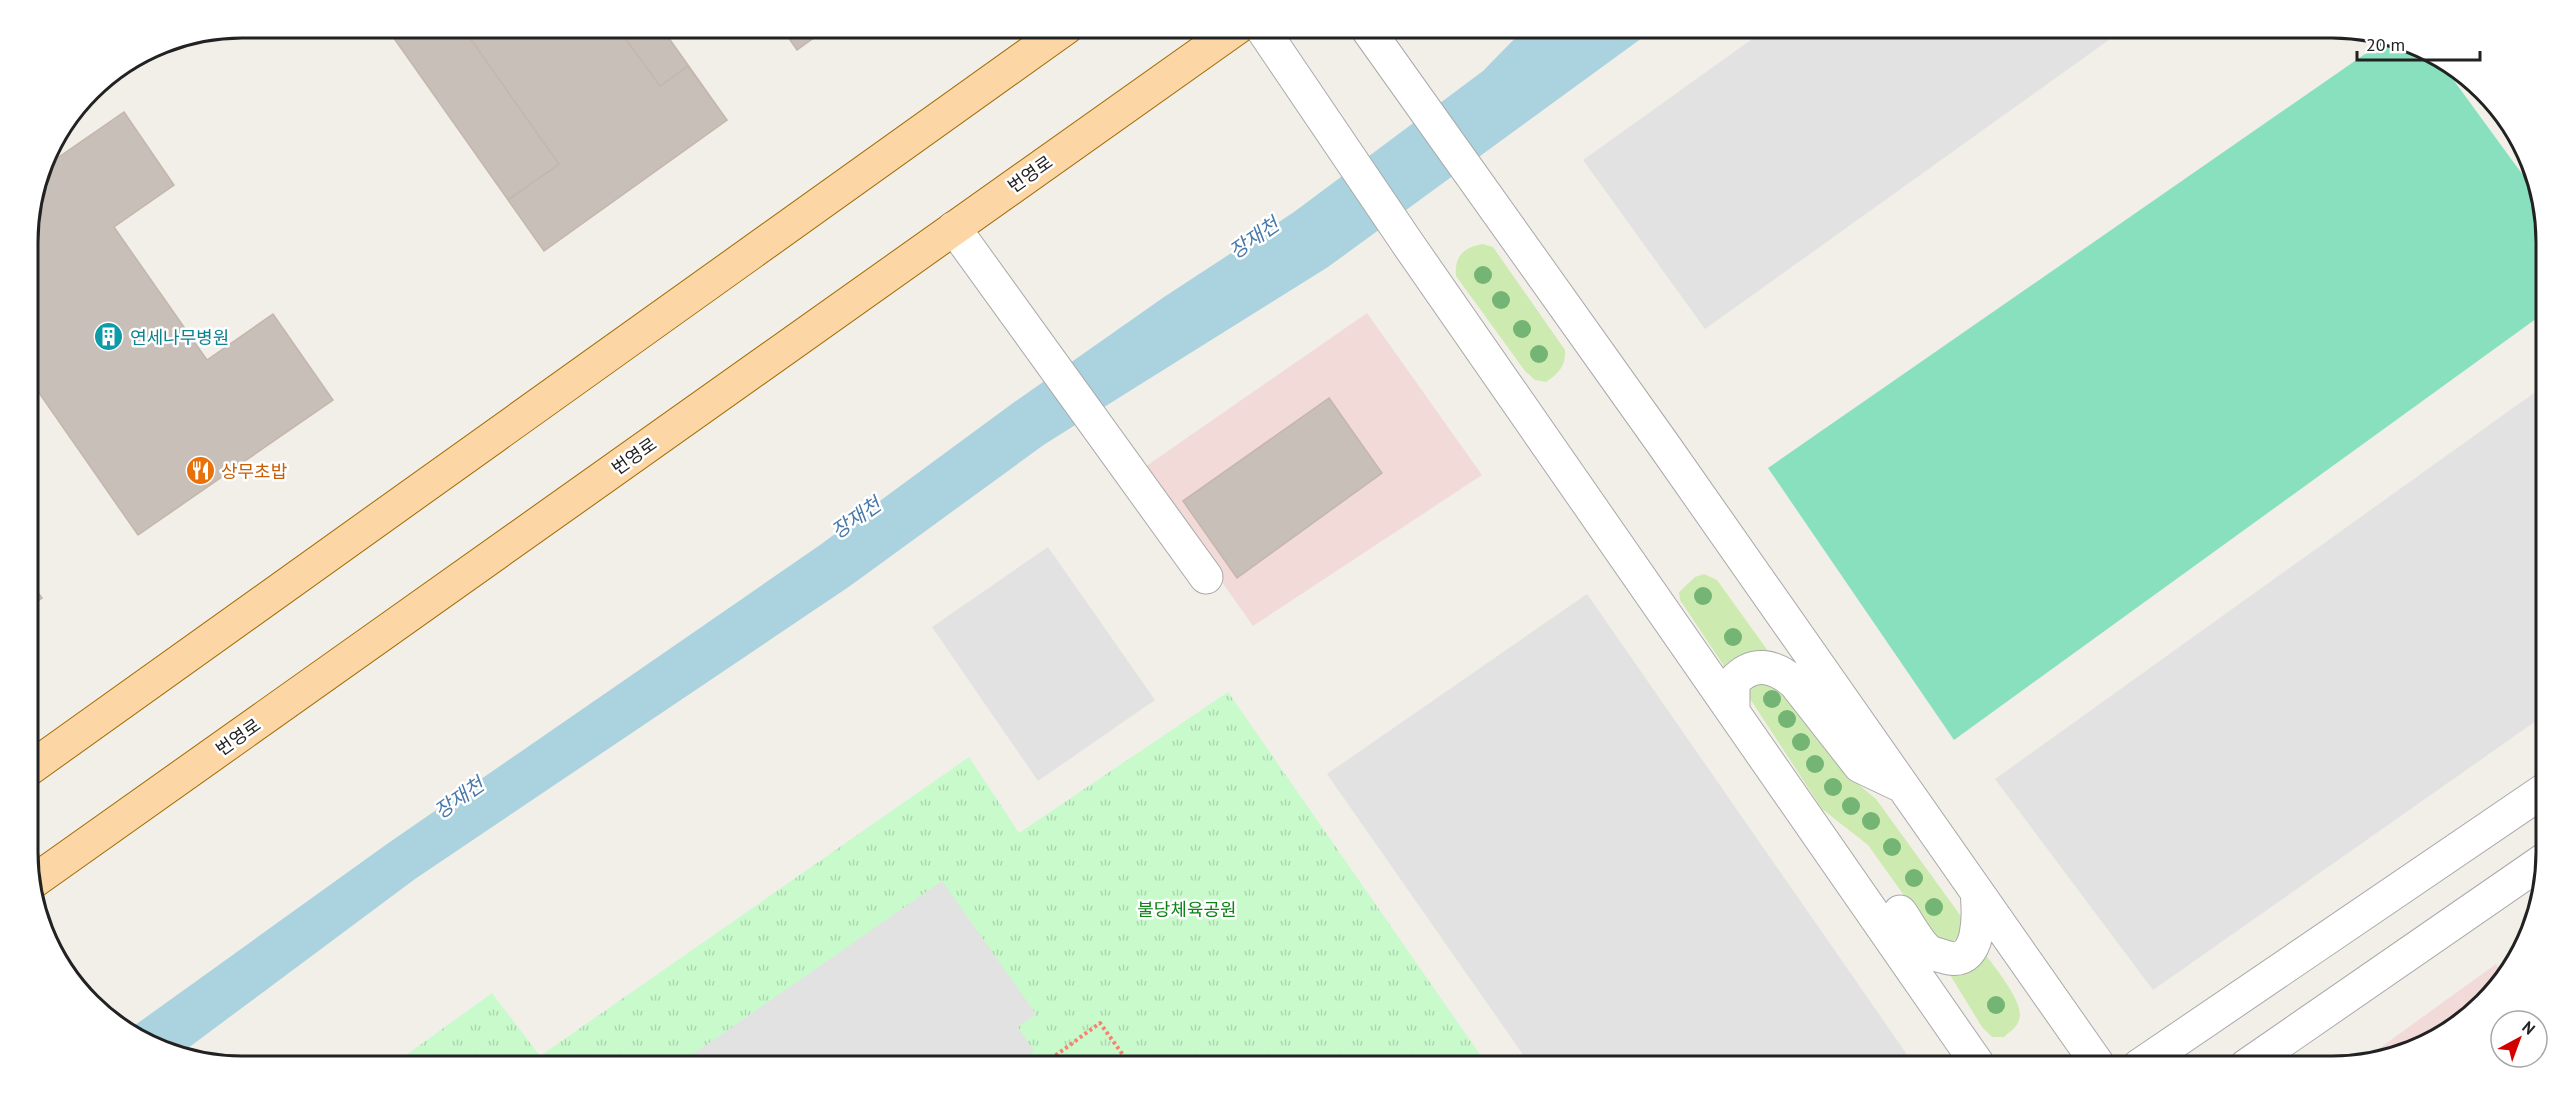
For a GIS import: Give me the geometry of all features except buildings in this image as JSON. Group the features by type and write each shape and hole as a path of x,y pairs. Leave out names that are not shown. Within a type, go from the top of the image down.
{"main road":[{"path":"38,763 1051,38"},
{"name":"번영로","path":"39,878 1222,38"}],"street":[{"path":"1268,38 1971,1055"},
{"path":"1374,38 1664,444 2092,1055"},
{"path":"954,228 1206,577"},
{"path":"1733,711 1733,682 1741,673 1753,667 1766,666 1785,674 1795,683 1860,766 1903,786"},
{"path":"2155,1055 2536,796"},
{"path":"1822,840 1862,858 1927,950 1941,956 1955,959 1964,955 1971,947 1978,933 1977,891"},
{"path":"2262,1055 2535,866"}],"path":[{"path":"1055,1056 1100,1023 1123,1056"}],"shaded area":[{"path":"1754,38 2112,38 1705,329 1583,160"},
{"path":"1367,313 1482,475 1253,626 1142,469"},
{"path":"2536,391 2536,721 2153,990 1995,779"},
{"path":"1048,547 1155,700 1038,781 932,627"},
{"path":"1587,594 1908,1055 1524,1055 1327,774"},
{"path":"942,881 1036,1014 1018,1027 1034,1051 1028,1056 691,1056"},
{"path":"2496,964 2498,968 2476,996 2445,1021 2422,1035 2376,1051"}],"green space":[{"path":"2380,43 2410,53 2451,77 2526,179 2534,215 2536,241 2536,319 1954,740 1768,468"},
{"path":"1483,244 1493,247 1565,350 1561,369 1546,382 1535,380 1525,371 1456,276 1457,263 1462,254 1470,247"},
{"path":"1704,574 1717,580 1776,662 1749,654 1737,657 1724,666 1680,600 1679,592 1695,577"},
{"path":"1778,681 1853,780 1876,799 1963,919 1960,937 1948,942 1935,939 1868,845 1822,809 1745,691 1748,684"},
{"name":"불당체육공원","path":"1228,692 1481,1055 540,1056 969,757 1019,833"},
{"path":"1983,951 2018,1004 2020,1013 2017,1025 2004,1037 1992,1037 1982,1027 1944,965"},
{"name":"불당체육공원","path":"492,993 540,1056 405,1056"}],"water":[{"name":"장재천","path":"1515,38 1642,38 1328,267 1045,444 850,586 415,879 188,1048 163,1040 135,1025 387,844 820,545 1013,403 1164,297 1294,212 1483,71"}],"place":[{"name":"연세나무병원","path":"109,337"},
{"name":"상무초밥","path":"200,471"}]}
